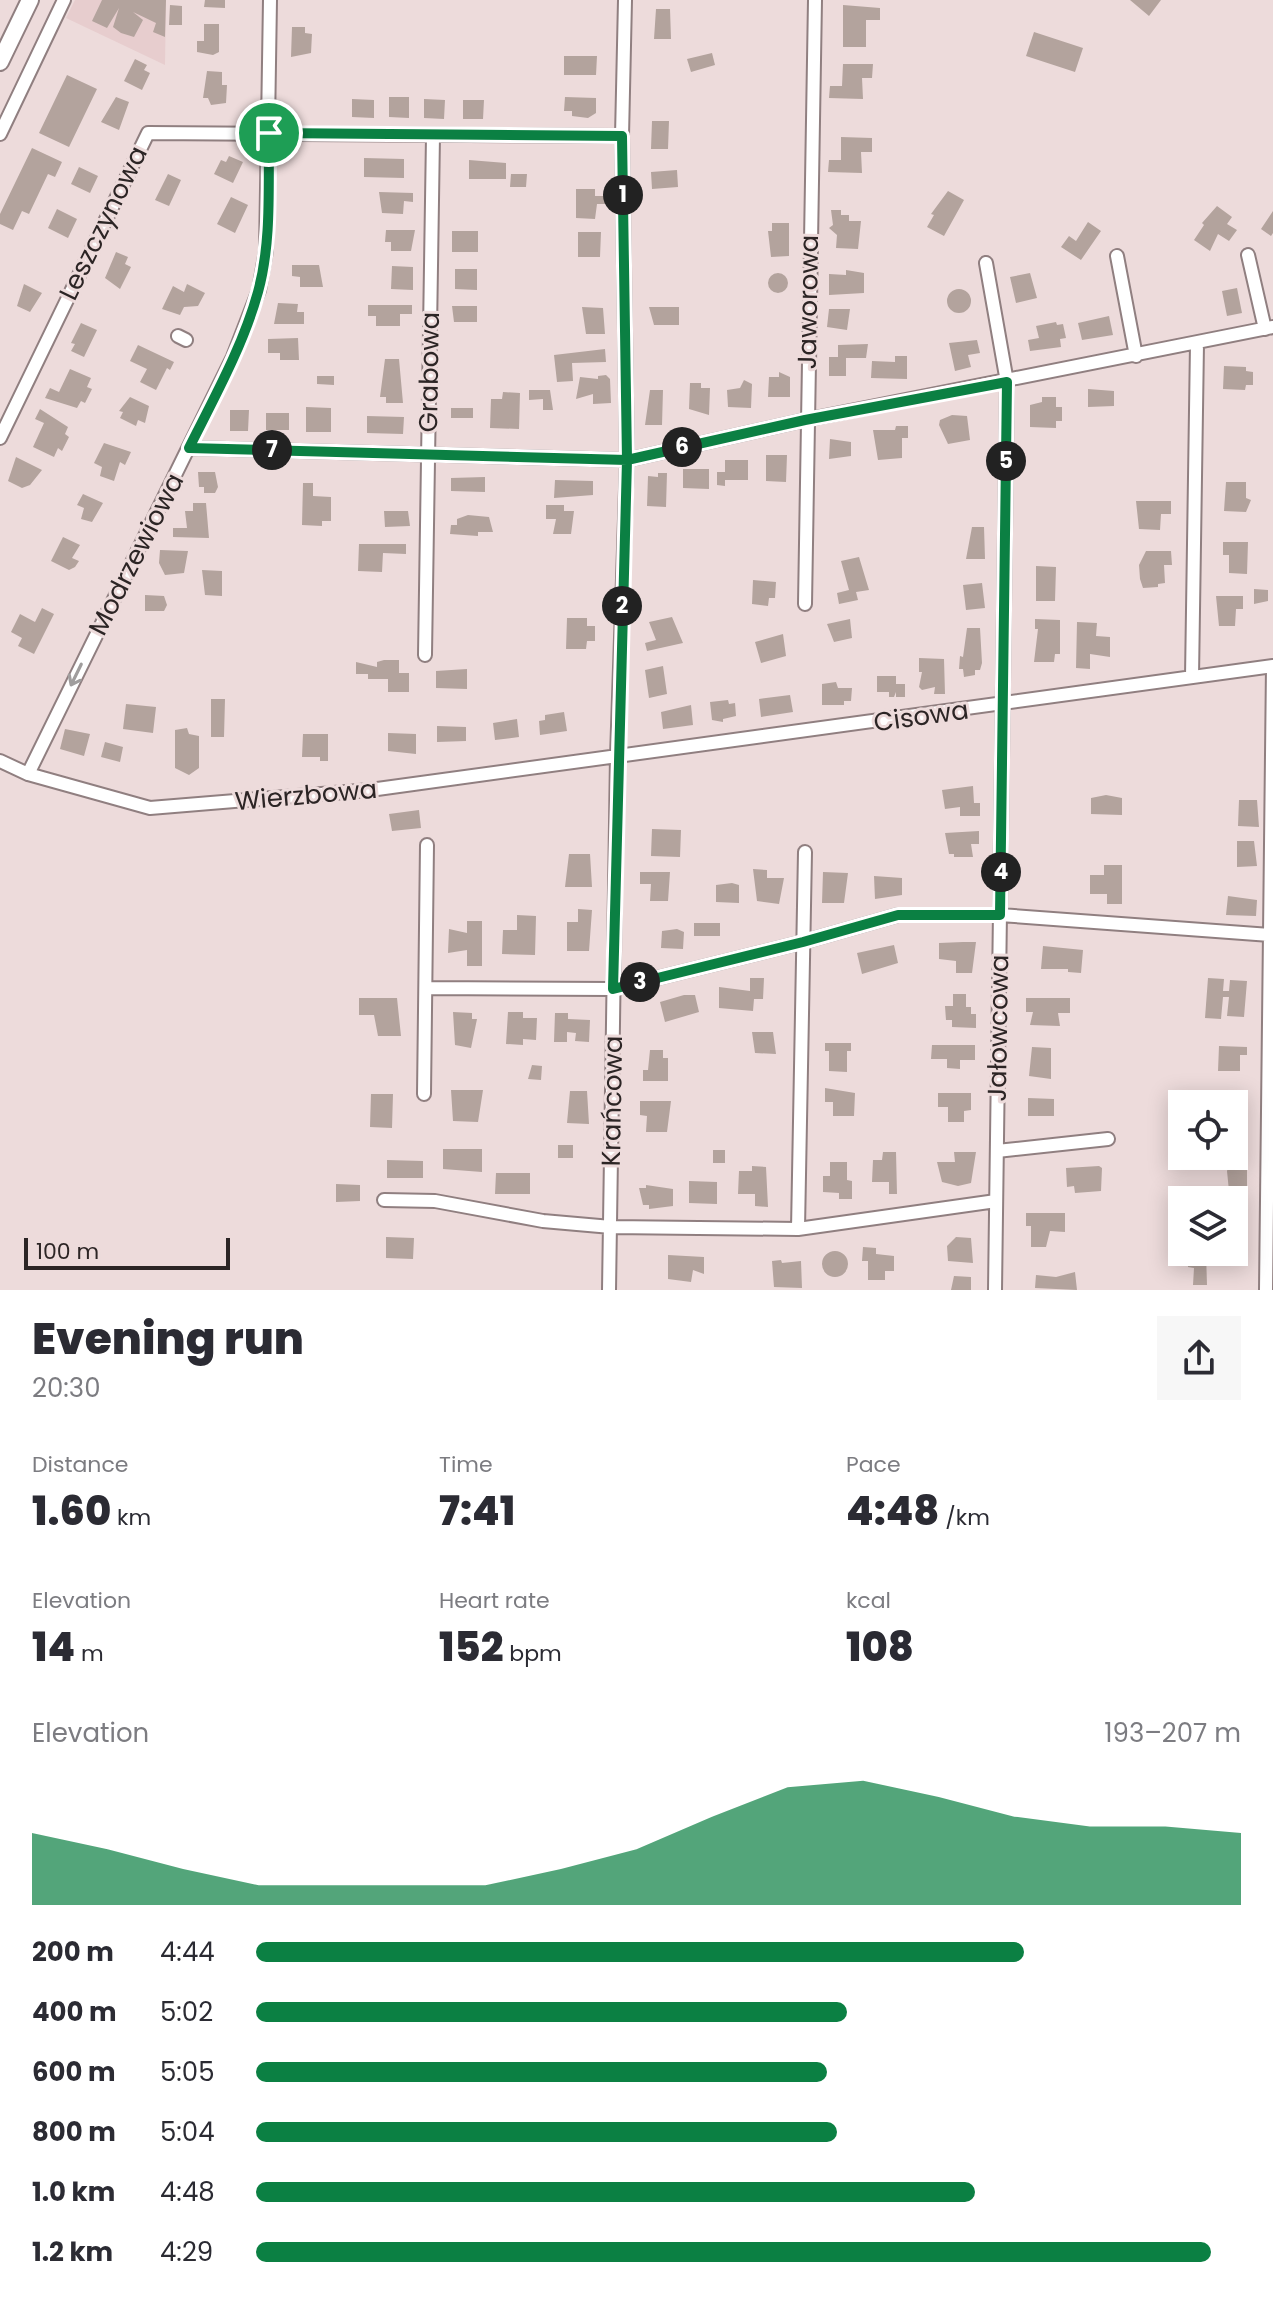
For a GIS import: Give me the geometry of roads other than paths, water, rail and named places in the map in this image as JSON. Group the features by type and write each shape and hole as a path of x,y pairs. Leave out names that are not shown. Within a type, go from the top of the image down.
{"street":[{"path":"0,62 30,0"},
{"path":"0,134 64,0"},
{"name":"Modrzewiowa","path":"28,774 233,357 259,290 266,251 270,0"},
{"name":"Krańcowa","path":"609,1290 617,756 627,460 622,136 625,0"},
{"name":"Jaworowa","path":"805,604 805,420 815,0"},
{"name":"Leszczynowa","path":"0,438 148,133 622,136"},
{"name":"Grabowa","path":"425,655 433,136"},
{"path":"189,448 627,460 805,420 1269,328 1248,255"},
{"path":"1117,256 1136,356"},
{"name":"Jałowcowa","path":"986,263 1007,382 995,1290"},
{"path":"1192,677 1197,344"},
{"path":"1266,1290 1273,666"},
{"name":"Cisowa","path":"617,756 1273,666"},
{"name":"Wierzbowa","path":"0,761 28,774 150,808 370,790 617,756"},
{"path":"424,1094 427,845"},
{"path":"798,1229 805,852"},
{"path":"426,988 613,989 898,915 1000,915 1270,935"},
{"path":"997,1151 1108,1139"},
{"path":"384,1200 435,1201 543,1221 611,1227 798,1229 996,1201"}]}
